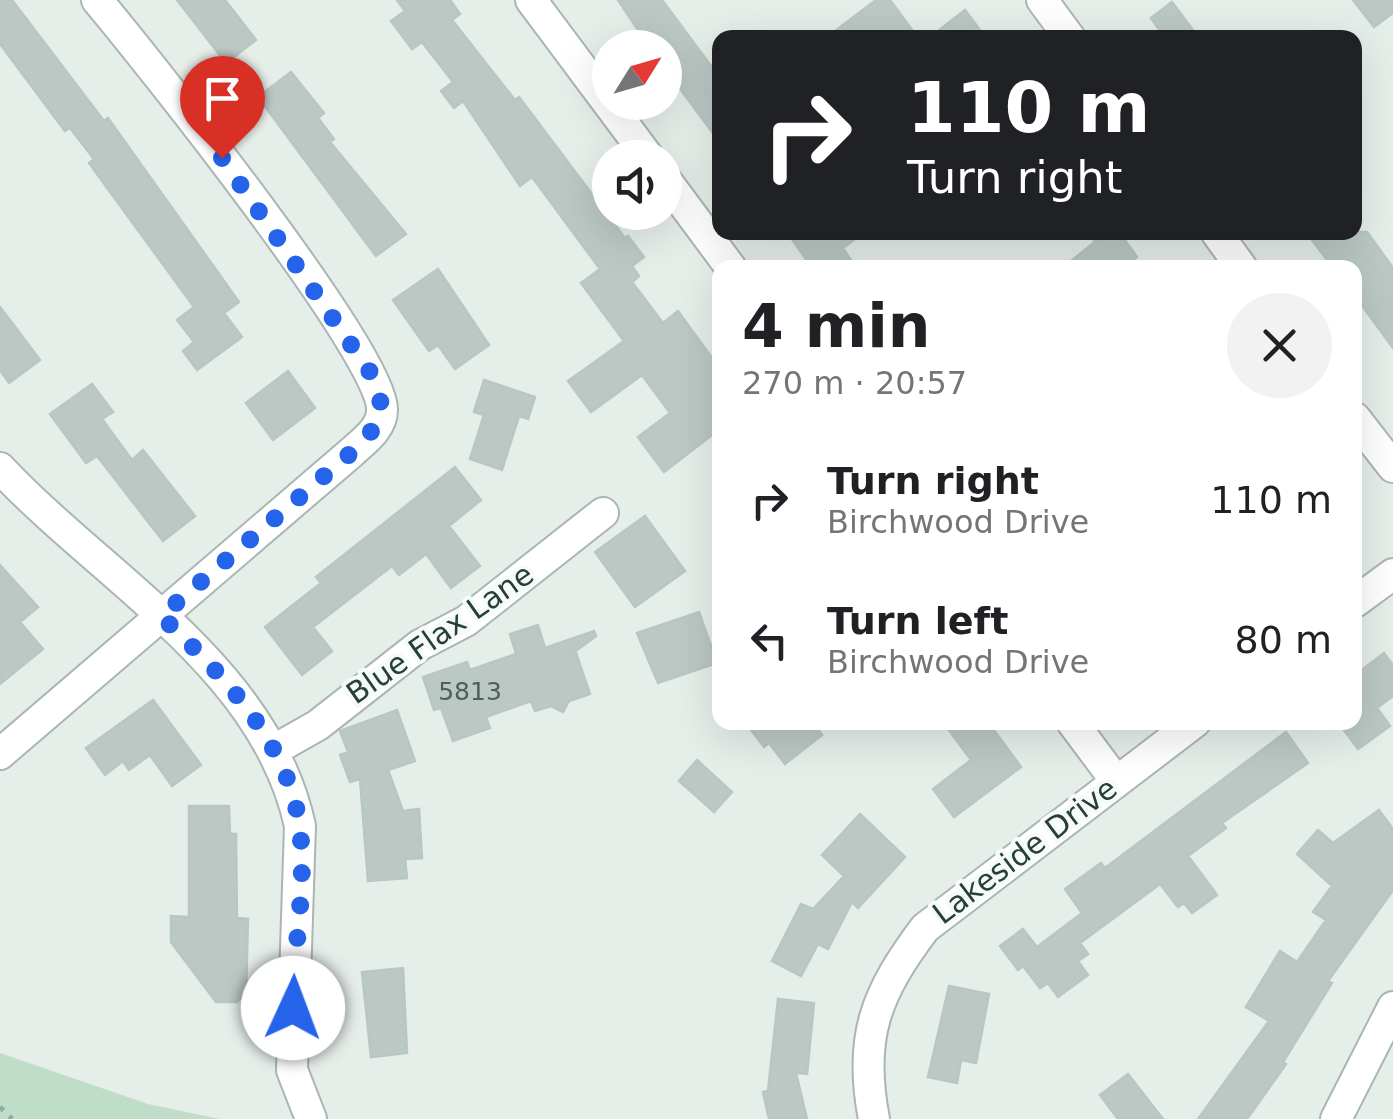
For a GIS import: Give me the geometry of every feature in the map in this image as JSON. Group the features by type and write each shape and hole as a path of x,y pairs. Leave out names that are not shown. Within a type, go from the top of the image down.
{"street":[{"path":"0,754 352,452 374,431 382,411 370,372 310,281 222,158 98,0"},
{"path":"531,0 636,140"},
{"path":"1042,0 1064,30"},
{"path":"682,202 725,260"},
{"path":"1362,427 1393,466"},
{"path":"0,468 101,566 161,616 246,708 274,750 293,794 300,826 292,1070 311,1119"},
{"name":"Blue Flax Lane","path":"274,750 318,725 420,645 466,621 603,513"},
{"path":"1362,597 1393,574"},
{"path":"1078,730 1116,781"},
{"name":"Lakeside Drive","path":"874,1119 867,1041 878,1002 896,967 925,928 1183,730"},
{"path":"1336,1119 1393,1008"}],"path":[{"path":"0,1107 12,1119"}],"green space":[{"path":"0,1053 148,1104 220,1119 0,1119"}],"building":[{"path":"0,0 12,0 104,121 108,118 239,302 224,313 242,337 197,370 183,351 194,342 177,320 194,307 89,163 94,159 70,128 65,131 0,44"},
{"path":"177,0 225,0 256,40 226,63"},
{"path":"397,0 450,0 460,14 452,20 515,100 519,97 592,194 592,230 619,230 625,238 628,236 644,257 632,266 639,276 632,282 663,323 678,311 712,358 712,435 664,472 638,437 670,413 642,375 591,412 568,381 624,341 581,283 600,269 532,177 520,186 463,101 454,108 441,91 453,82 422,42 412,49 391,21 405,11"},
{"path":"618,0 662,0 712,67 712,132 682,91 682,30 638,30"},
{"path":"876,0 890,0 912,30 837,30"},
{"path":"1353,0 1393,0 1393,13 1374,27"},
{"path":"1172,2 1193,30 1159,30 1151,18"},
{"path":"965,10 980,30 939,30"},
{"path":"291,72 324,113 318,118 334,139 330,142 406,234 376,256 258,97"},
{"path":"1362,232 1367,232 1393,268 1393,348 1362,306 1362,260 1327,260 1312,240 1362,240"},
{"path":"793,240 854,240 843,248 851,260 806,260"},
{"path":"1125,240 1137,257 1072,260 1095,242"},
{"path":"438,269 489,345 455,369 438,345 429,351 393,300"},
{"path":"0,307 40,360 9,383 0,370"},
{"path":"288,371 315,408 273,440 246,403"},
{"path":"484,380 535,397 528,419 519,416 502,470 470,459 484,415 474,412"},
{"path":"92,384 113,412 102,419 132,460 143,450 195,516 163,541 97,456 86,463 50,414"},
{"path":"455,467 481,500 449,526 480,566 451,588 426,554 399,575 392,566 313,627 332,651 302,675 265,627 321,583 316,577"},
{"path":"645,516 685,571 635,607 595,552"},
{"path":"0,565 38,607 20,622 43,649 0,684"},
{"path":"699,612 712,649 712,665 658,683 637,633"},
{"path":"538,625 545,648 594,631 596,636 569,656 576,653 590,694 569,701 563,712 551,706 535,711 531,701 486,717 490,728 453,741 441,708 434,710 423,677 467,662 470,670 516,654 510,634"},
{"path":"1384,653 1393,665 1393,696 1377,708 1390,726 1358,749 1344,730 1362,730 1362,670"},
{"path":"153,700 201,765 172,786 150,755 129,770 123,761 105,775 86,748"},
{"path":"397,710 415,761 388,770 403,811 419,809 422,858 405,859 407,878 368,881 360,779 350,782 340,755 348,752 340,731"},
{"path":"751,730 819,730 822,735 785,764 769,743 764,747"},
{"path":"949,730 994,730 1021,767 954,817 933,789 971,760"},
{"path":"1286,732 1308,763 1222,823 1226,828 1188,856 1217,895 1192,913 1184,903 1178,907 1160,884 1080,943 1088,954 1078,961 1088,975 1058,997 1048,983 1040,988 1023,966 1018,970 1000,946 1023,929 1037,947 1082,913 1065,889 1101,863 1105,868"},
{"path":"697,760 732,792 714,812 679,781"},
{"path":"189,806 229,806 230,834 236,834 237,918 248,919 246,993 237,1002 216,1002 171,942 171,916 189,917"},
{"path":"1379,810 1393,829 1393,890 1328,981 1332,983 1283,1062 1286,1064 1247,1119 1198,1119 1269,1021 1246,1007 1280,951 1297,962 1326,920 1313,912 1332,886 1297,854 1318,830 1333,843"},
{"path":"860,814 905,857 858,908 852,902 828,949 818,944 801,976 772,961 801,904 813,909 844,876 822,855"},
{"path":"403,968 407,1053 371,1057 362,972"},
{"path":"949,986 989,994 976,1063 961,1060 957,1083 928,1077"},
{"path":"778,999 814,1003 807,1074 796,1073 807,1119 769,1119 763,1092 768,1091"},
{"path":"1128,1074 1163,1119 1118,1119 1100,1095"}],"route":[{"path":"222,158 370,372 379,388 382,411 374,431 352,452 161,616 246,708 274,750 293,794 300,826 300,862 293,1008"}]}
